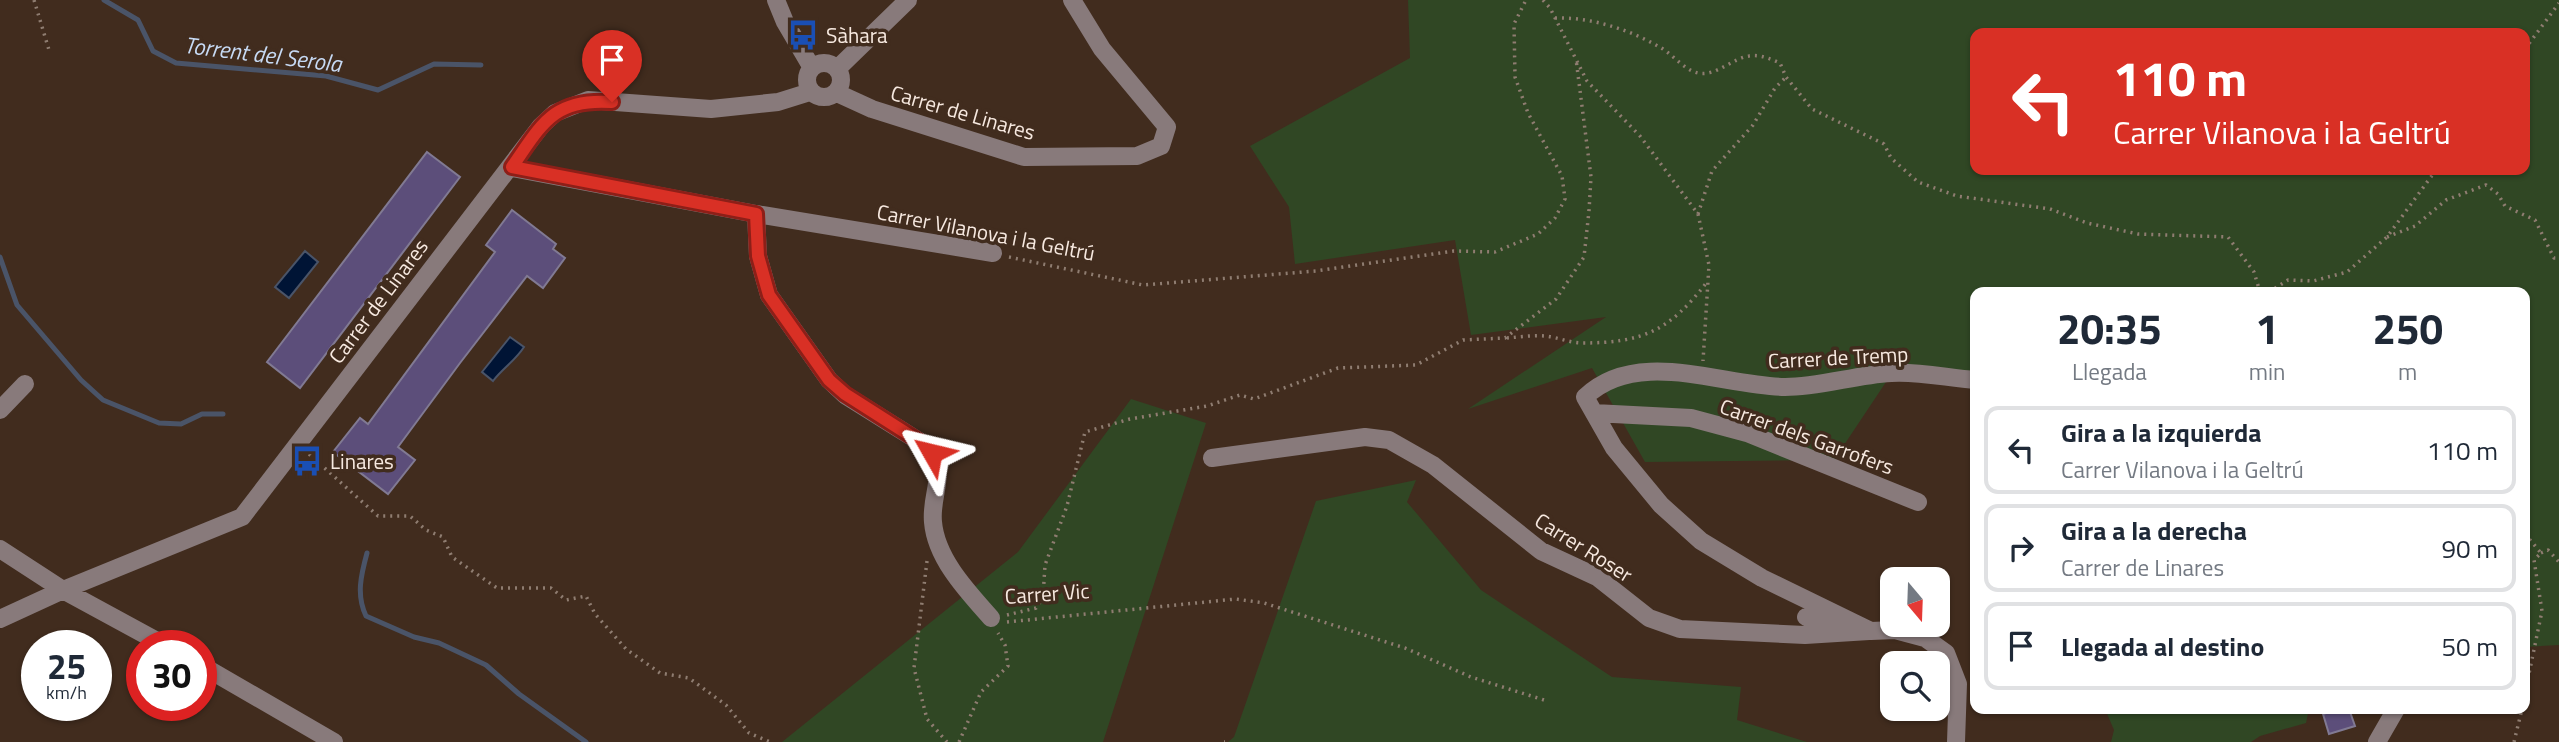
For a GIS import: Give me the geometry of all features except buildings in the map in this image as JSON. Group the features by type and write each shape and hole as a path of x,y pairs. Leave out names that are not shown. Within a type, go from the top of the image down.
{"street":[{"path":"776,0 785,22 812,68"},
{"path":"837,69 908,0"},
{"name":"Carrer de Linares","path":"837,93 872,109 1024,157 1137,156 1161,146 1167,127 1102,49 1072,0"},
{"path":"825,63 837,69 842,83 837,93 824,98 810,92 807,79 812,68 825,63"},
{"name":"Carrer de Linares","path":"0,619 63,590 242,517 461,229 512,167 541,126 555,113 588,100 711,108 778,102 810,92"},
{"name":"Carrer Vilanova i la Geltrú","path":"512,167 756,214 993,253"},
{"name":"Carrer Vic","path":"756,214 758,256 769,295 829,380 845,394 925,445 932,453 939,474 933,521 939,544 962,585 991,618"},
{"name":"Carrer de Tremp","path":"1594,413 1585,397 1598,384 1629,374 1702,375 1778,386 1892,373 1970,380"},
{"path":"0,410 25,384"},
{"path":"1594,413 1614,448 1661,505 1701,541 1762,578 1871,631"},
{"name":"Carrer dels Garrofers","path":"1594,413 1691,418 1747,433 1918,502"},
{"name":"Carrer Roser","path":"1212,458 1365,437 1389,440 1433,465 1541,551 1597,577 1649,618 1680,629 1805,635 1895,630 1925,638 1946,653 1958,684 1956,742"},
{"path":"4,556 137,630"},
{"path":"1806,617 1821,622 1834,633"},
{"path":"217,674 334,742"},
{"path":"2377,742 2393,714"}],"path":[{"path":"34,0 49,50"},
{"name":"Carrer Vilanova i la Geltrú","path":"993,253 1143,285 1316,271 1454,251 1495,252 1538,234 1555,218 1565,199 1562,176 1528,113 1515,77 1514,24 1527,0"},
{"path":"1543,0 1587,80 1640,136 1698,214 1709,265 1702,375"},
{"path":"2530,42 2559,3"},
{"path":"1555,18 1575,17 1624,31 1661,48 1690,71 1703,75 1747,56 1761,56 1780,63 1786,78 1812,109 1884,144 1891,158 1918,182 1957,196 2050,209 2087,223 2138,234 2228,237 2254,272 2258,287"},
{"path":"1505,338 1556,299 1584,257 1591,177 1576,59"},
{"path":"1698,214 1712,171 1753,125 1774,88 1786,78"},
{"path":"2277,287 2288,280 2313,281 2347,272 2387,237 2432,175"},
{"path":"2387,237 2415,226 2446,201 2486,185 2498,194 2505,206 2535,220 2554,258 2559,258"},
{"path":"960,742 981,692 1008,666 1005,645 991,618 1036,608 1043,597 1045,565 1067,506 1085,432 1130,419 1207,406 1240,395 1254,399 1338,368 1416,365 1463,340 1545,336 1580,343 1646,336 1668,323 1692,302 1709,280"},
{"path":"299,444 378,516 410,516 426,530 443,537 452,557 497,589 551,588 566,600 586,596 595,614 626,649 660,673 689,678 726,705 749,733 770,742"},
{"path":"933,521 914,668 927,719 947,742"},
{"path":"2530,540 2541,552"},
{"path":"2530,669 2542,611 2534,560 2541,552 2549,550 2559,562"},
{"name":"Carrer Vic","path":"991,618 1003,622 1236,599 1264,603 1405,648 1471,677 1544,700"},
{"path":"2514,742 2521,714"}],"green space":[{"path":"1408,0 2559,0 2559,645 2530,647 2530,287 1970,287 1970,379 1892,373 1834,460 1645,462 1592,368 1468,409 1606,317 1471,335 1455,240 1295,264 1289,207 1250,146 1410,58"},
{"path":"1131,399 1206,423 1103,742 782,742 1018,552"},
{"path":"1416,480 1407,502 1481,590 1612,677 1741,687 1737,720 1807,742 1228,742 1234,737 1316,501"},
{"path":"2107,714 2308,714 2306,723 2260,736 2251,742 2111,742 2114,730"}],"water":[{"path":"305,251 318,262 289,298 275,287"},
{"path":"510,337 524,347 493,381 482,372"}],"waterway":[{"name":"Torrent del Serola","path":"104,0 138,20 153,51 176,63 326,76 378,90 434,64 481,65"},
{"path":"0,257 17,305 81,380 103,400 159,423 181,424 202,414 223,414"},
{"path":"367,553 360,593 366,616 414,637 439,643 486,665 519,694 586,742"}],"place":[{"name":"Sàhara","path":"803,35"},
{"name":"Linares","path":"307,461"}],"route":[{"path":"612,102 588,100 555,113 541,126 512,167 756,214 758,256 769,295 829,380 845,394 925,445 932,453"}]}
